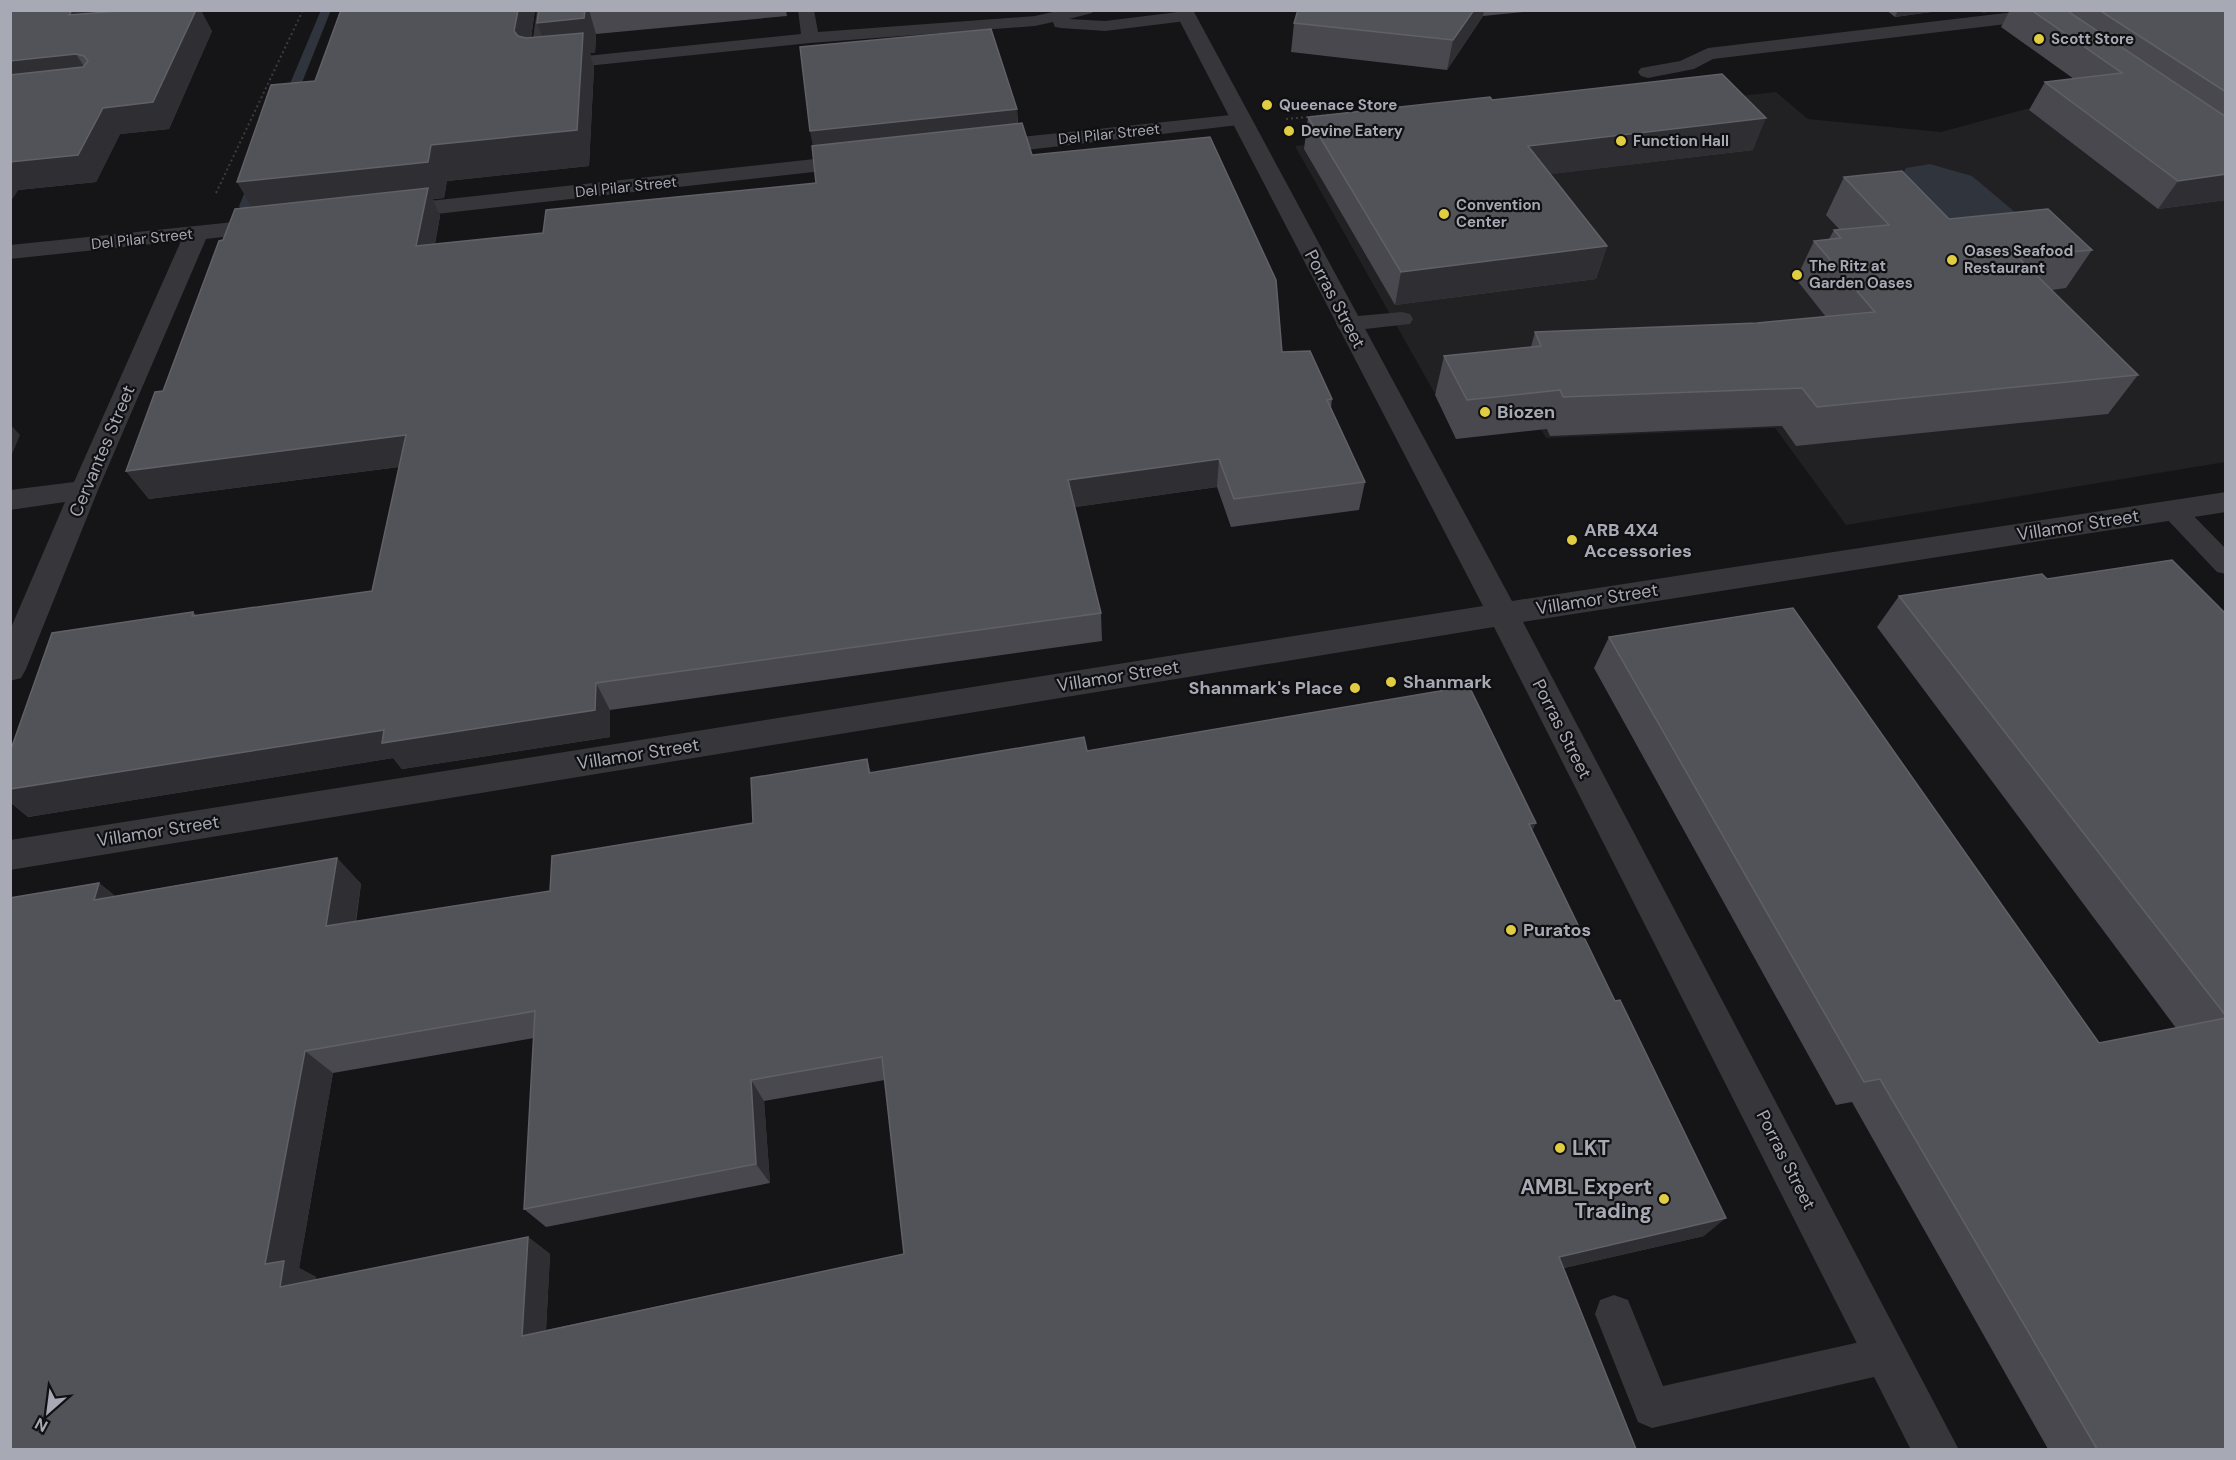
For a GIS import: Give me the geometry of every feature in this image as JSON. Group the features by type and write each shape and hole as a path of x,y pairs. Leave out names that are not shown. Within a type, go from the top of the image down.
{"street":[{"name":"Porras Street","path":"1185,13 1347,324 1503,614 1936,1449"},
{"path":"1648,72 1685,67 1699,62 1708,54 2029,13 2051,29"},
{"name":"Del Pilar Street","path":"968,149 1242,122"},
{"name":"Del Pilar Street","path":"374,214 884,159"},
{"name":"Del Pilar Street","path":"10,252 291,223"},
{"name":"Cervantes Street","path":"10,669 84,490 196,234"},
{"path":"10,500 84,490"},
{"name":"Villamor Street","path":"10,855 1503,614 2226,502"}],"lane":[{"path":"545,10 538,66 810,39 1035,21 1086,10"},
{"path":"806,10 810,39"},
{"path":"1035,21 1105,26 1185,13"},
{"path":"1347,324 1402,320"},
{"path":"2173,510 2226,565"},
{"path":"1614,1314 1652,1408 1887,1355"}],"path":[{"path":"196,234 303,10"},
{"path":"1242,122 1335,115"}],"shaded area":[{"name":"The Ritz at Garden Oases","path":"1776,92 1808,119 1941,132 2026,109 2122,97 2225,170 2225,462 1846,525 1775,428 1546,438 1512,381 1434,392 1295,146"},
{"path":"1930,164 1972,176 2016,213 1939,223 1897,186 1906,168"}],"building":[{"path":"10,10 72,10 69,15 133,10 196,10 153,102 103,108 78,155 10,162 10,75 83,67 88,61 84,56 76,54 10,61"},
{"path":"341,10 518,10 514,31 518,36 526,38 583,33 577,130 431,145 428,162 237,182 271,85 315,81"},
{"path":"539,10 585,10 584,18 537,23"},
{"path":"1298,10 1474,10 1453,40 1294,23"},
{"path":"2031,10 2066,10 2226,117 2226,174 2178,181 2045,82 2122,73"},
{"path":"2099,10 2226,10 2226,92"},
{"path":"991,29 1017,109 810,131 800,47"},
{"path":"1722,74 1766,118 1528,146 1607,246 1401,272 1308,117 1490,97 1492,100"},
{"path":"1022,123 1032,155 1210,137 1276,280 1282,352 1310,351 1332,399 1327,400 1365,482 1234,499 1219,459 1068,480 1101,613 596,683 595,710 382,743 384,730 10,789 10,752 52,633 193,612 192,616 372,591 406,435 126,471 155,392 163,391 219,241 223,240 235,209 428,188 416,246 543,233 546,210 816,183 812,146"},
{"path":"1902,171 1949,219 2048,209 2092,250 2018,257 2138,375 1817,407 1802,388 1563,397 1560,390 1467,400 1444,356 1541,346 1535,332 1757,323 1875,312 1814,241 1841,238 1834,230 1889,225 1844,177"},
{"path":"2172,560 2226,614 2226,1016 1899,596 2042,574 2047,579"},
{"path":"1793,608 2099,1043 2226,1018 2226,1449 2097,1449 1880,1079 1864,1082 1609,637"},
{"path":"1469,686 1536,823 1529,824 1615,1001 1620,1000 1726,1218 1559,1257 1636,1449 10,1449 10,898 99,883 94,900 337,858 326,926 550,891 552,856 753,823 751,778 867,759 869,773 1084,737 1087,751","holes":["535,1011 524,1209 756,1164 751,1080 882,1057 904,1254 522,1336 528,1237 280,1287 284,1261 265,1264 305,1051"]}],"waterway":[{"path":"287,105 326,10"},
{"path":"245,206 257,177"}],"place":[{"name":"Scott Store","path":"2039,39"},
{"name":"Queenace Store","path":"1267,105"},
{"name":"Devine Eatery","path":"1289,131"},
{"name":"Function Hall","path":"1621,141"},
{"name":"Convention Center","path":"1444,214"},
{"name":"Oases Seafood Restaurant","path":"1952,260"},
{"name":"The Ritz at Garden Oases","path":"1797,275"},
{"name":"Biozen","path":"1485,412"},
{"name":"ARB 4X4 Accessories","path":"1572,540"},
{"name":"Shanmark","path":"1391,682"},
{"name":"Shanmark's Place","path":"1355,688"},
{"name":"Puratos","path":"1511,930"},
{"name":"LKT","path":"1560,1148"},
{"name":"AMBL Expert Trading","path":"1664,1199"}]}
